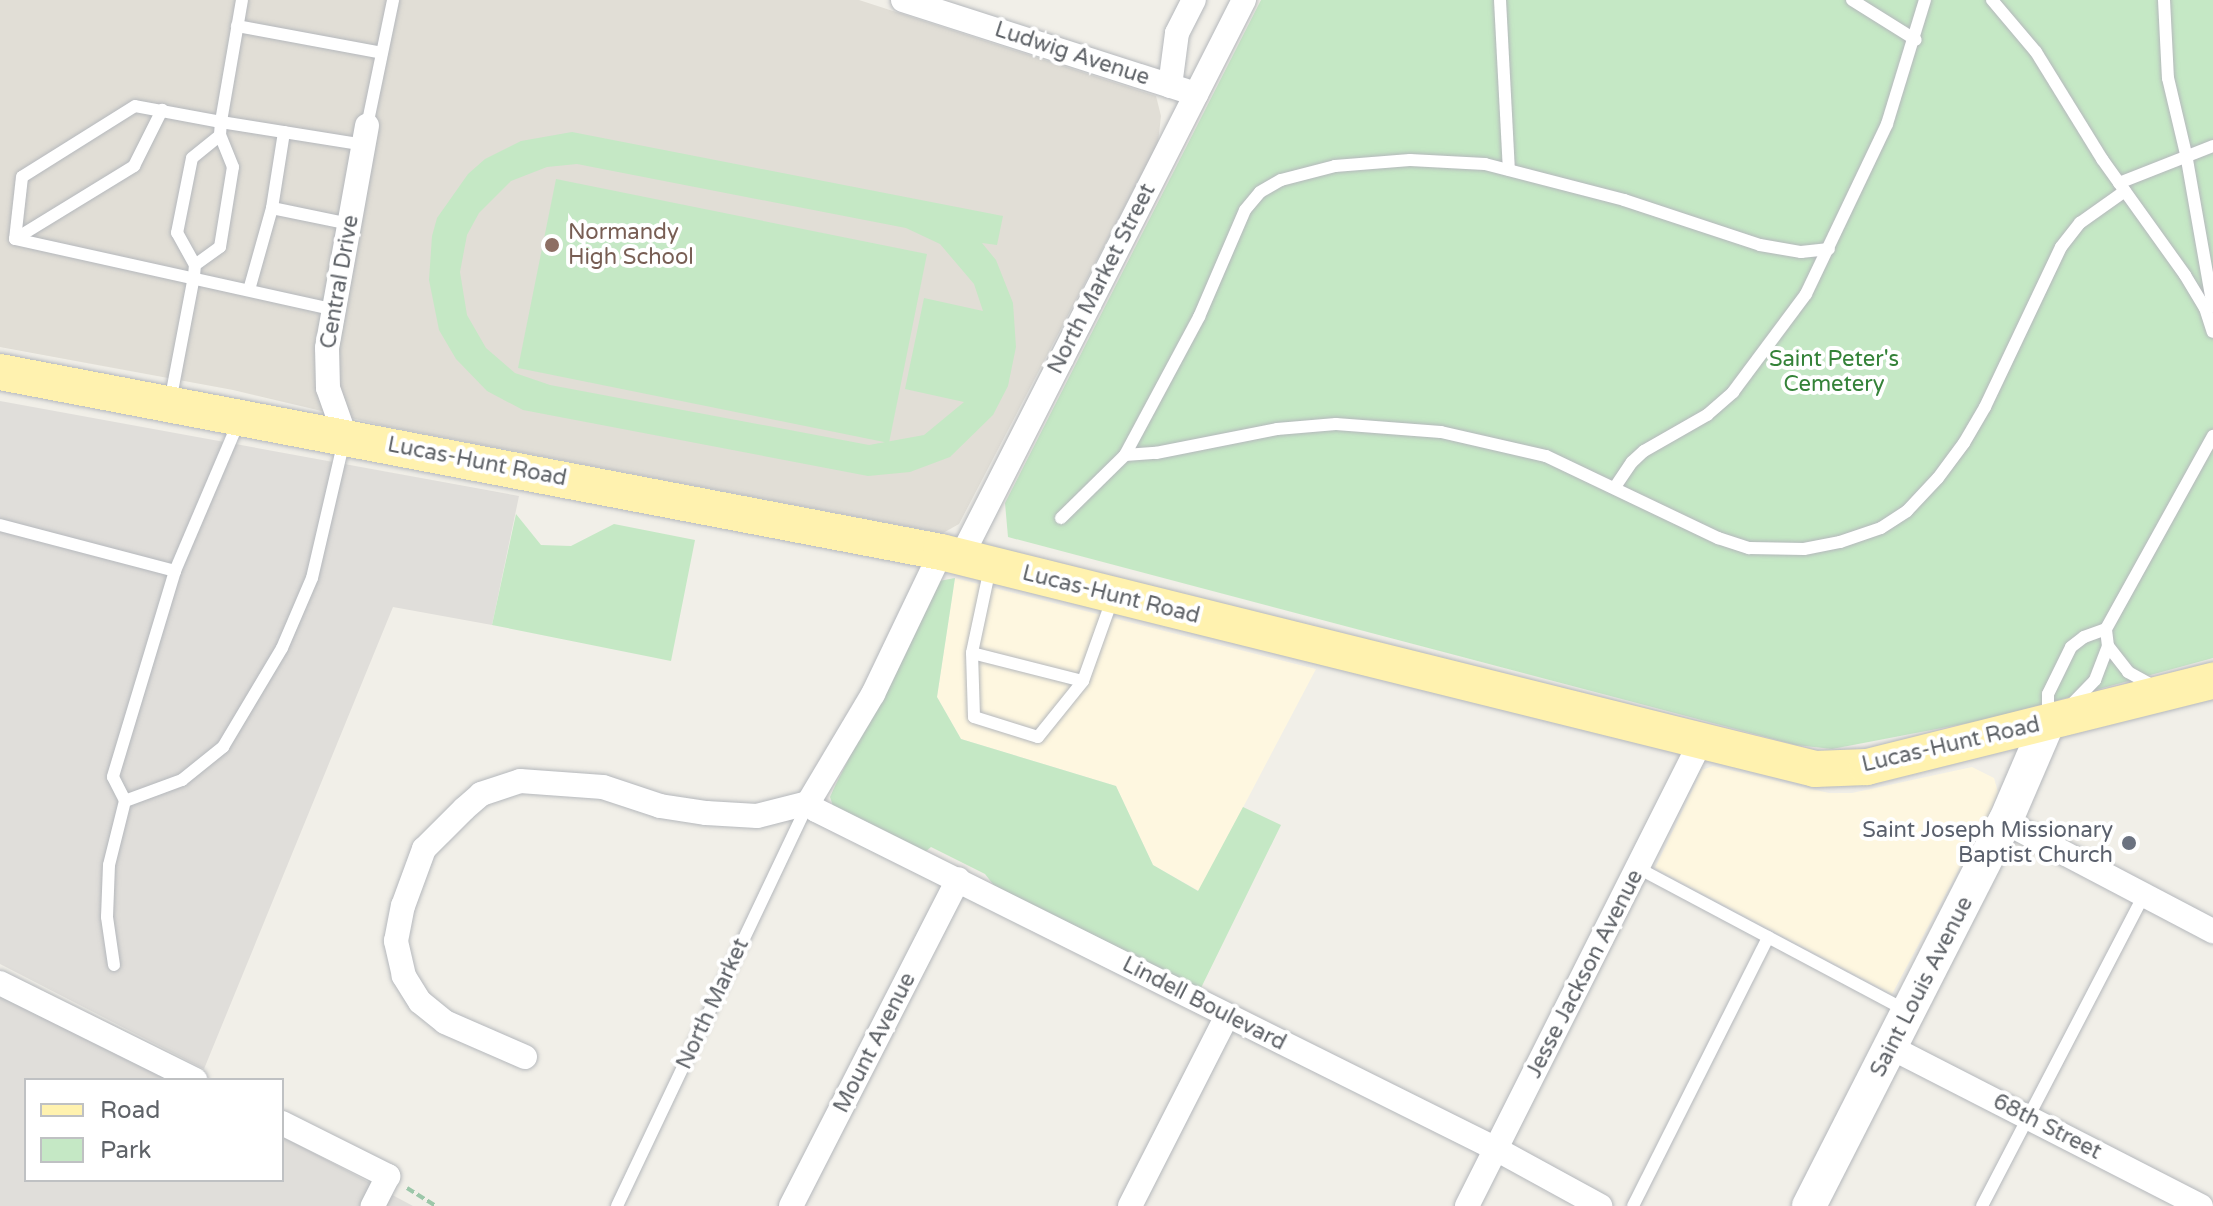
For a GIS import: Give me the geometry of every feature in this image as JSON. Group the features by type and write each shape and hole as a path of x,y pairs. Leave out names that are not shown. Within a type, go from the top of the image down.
{"main road":[{"name":"Lucas-Hunt Road","path":"0,372 345,436 964,558 1788,763 1845,770 2213,681"}],"street":[{"name":"Ludwig Avenue","path":"903,0 1196,94"},
{"path":"1170,86 1177,33 1194,0"},
{"name":"North Market Street","path":"808,803 873,694 964,558 1244,0"},
{"name":"Central Drive","path":"345,436 328,388 327,348 366,135"},
{"name":"Saint Louis Avenue","path":"1809,1206 2005,822 2048,722"},
{"name":"Jesse Jackson Avenue","path":"1467,1206 1640,869 1701,741"},
{"path":"525,1057 445,1022 420,1002 404,976 396,941 403,906 424,849 464,809 481,794 520,781 603,787 660,806 706,813 757,816 808,803"},
{"name":"Lindell Boulevard","path":"808,803 816,810 1496,1149 1600,1206"},
{"path":"2005,822 2213,931"},
{"name":"Mount Avenue","path":"791,1206 958,879"},
{"path":"0,984 191,1078"},
{"path":"1130,1206 1227,1016"},
{"name":"68th Street","path":"1892,1048 2201,1206"},
{"path":"284,1124 388,1176 373,1206"}],"lane":[{"path":"169,403 195,271 220,247 233,167 220,128 242,0"},
{"path":"15,239 22,177 135,106 162,110 220,128 366,135 393,0"},
{"path":"1500,0 1509,170"},
{"path":"1852,0 1916,40"},
{"path":"1615,487 1644,451 1707,415 1733,392 1806,294 1887,124 1916,40 1925,0"},
{"path":"1992,0 2036,52 2122,187 2185,275 2205,308 2213,332"},
{"path":"2164,0 2168,78 2186,154 2213,307"},
{"path":"237,26 382,53"},
{"path":"15,239 134,166 162,110"},
{"path":"195,271 177,233 192,158 220,128"},
{"path":"249,290 272,208 284,132"},
{"path":"1125,455 1156,453 1277,429 1336,424 1395,428 1504,444 1546,456 1718,538 1749,548 1804,549 1840,542 1881,528 1907,511 1964,443 2061,247 2080,223 2122,187 2186,154 2213,146"},
{"path":"1061,518 1125,455 1199,317 1245,210 1260,192 1304,172 1335,166 1421,161 1485,164 1624,200 1760,245 1801,252 1829,249"},
{"path":"272,208 350,224"},
{"path":"15,239 195,271 249,290 336,310"},
{"path":"114,965 107,917 109,865 125,801 113,777 175,571 240,416"},
{"path":"125,801 182,780 223,747 282,648 312,578 345,436"},
{"path":"2048,722 2048,694 2058,668 2071,647 2106,629 2212,438"},
{"path":"0,525 175,571"},
{"path":"964,558 974,717 1038,737 1083,681 1114,595"},
{"path":"2048,722 2078,700 2095,680 2108,646 2106,629"},
{"path":"2108,646 2128,672 2146,685 2170,692"},
{"path":"972,653 1083,681"},
{"name":"North Market","path":"617,1206 808,803"},
{"path":"1640,869 1910,1012"},
{"path":"1982,1206 2144,895"},
{"path":"1633,1206 1768,937"}],"path":[{"path":"388,1176 436,1206"}],"shaded area":[{"name":"Normandy High School","path":"0,0 859,0 1156,96 1161,116 1158,143 959,524 943,533 385,426 233,390 0,347"},
{"path":"0,401 519,496 492,625 393,607 204,1069 0,964"},
{"path":"955,578 1316,669 1199,891 1153,865 1116,786 961,739 937,697"},
{"path":"1713,766 1829,793 1852,793 1972,767 1994,778 1998,792 1991,810 1892,994 1655,868 1702,770"},
{"path":"0,995 165,1078 24,1078 24,1182 284,1182 284,1137 413,1206 0,1206"}],"green space":[{"name":"Saint Peter's Cemetery","path":"1261,0 2213,0 2213,658 1989,719 1832,749 1796,745 1008,537 1005,503"},
{"path":"572,132 1003,216 997,245 982,243 996,260 1013,303 1016,347 1008,386 993,415 950,457 910,472 868,476 523,410 487,391 456,359 439,330 429,280 432,236 437,218 468,174 485,159 521,141","holes":["577,164 906,228 940,244 974,284 983,311 924,298 905,389 964,402 924,435 869,445 550,385 515,373 486,348 467,315 460,272 467,235 479,213 511,181 547,167"]},
{"path":"556,179 927,254 889,443 518,368"},
{"path":"516,514 541,545 571,546 614,524 695,540 671,661 492,625"},
{"path":"955,578 937,697 961,739 1116,786 1153,865 1198,891 1243,807 1281,825 1199,992 1000,893 985,874 931,847 924,853 833,806 830,797 835,786 939,581"}],"place":[{"name":"Normandy High School","path":"552,245"},
{"name":"Saint Joseph Missionary Baptist Church","path":"2129,843"}]}
